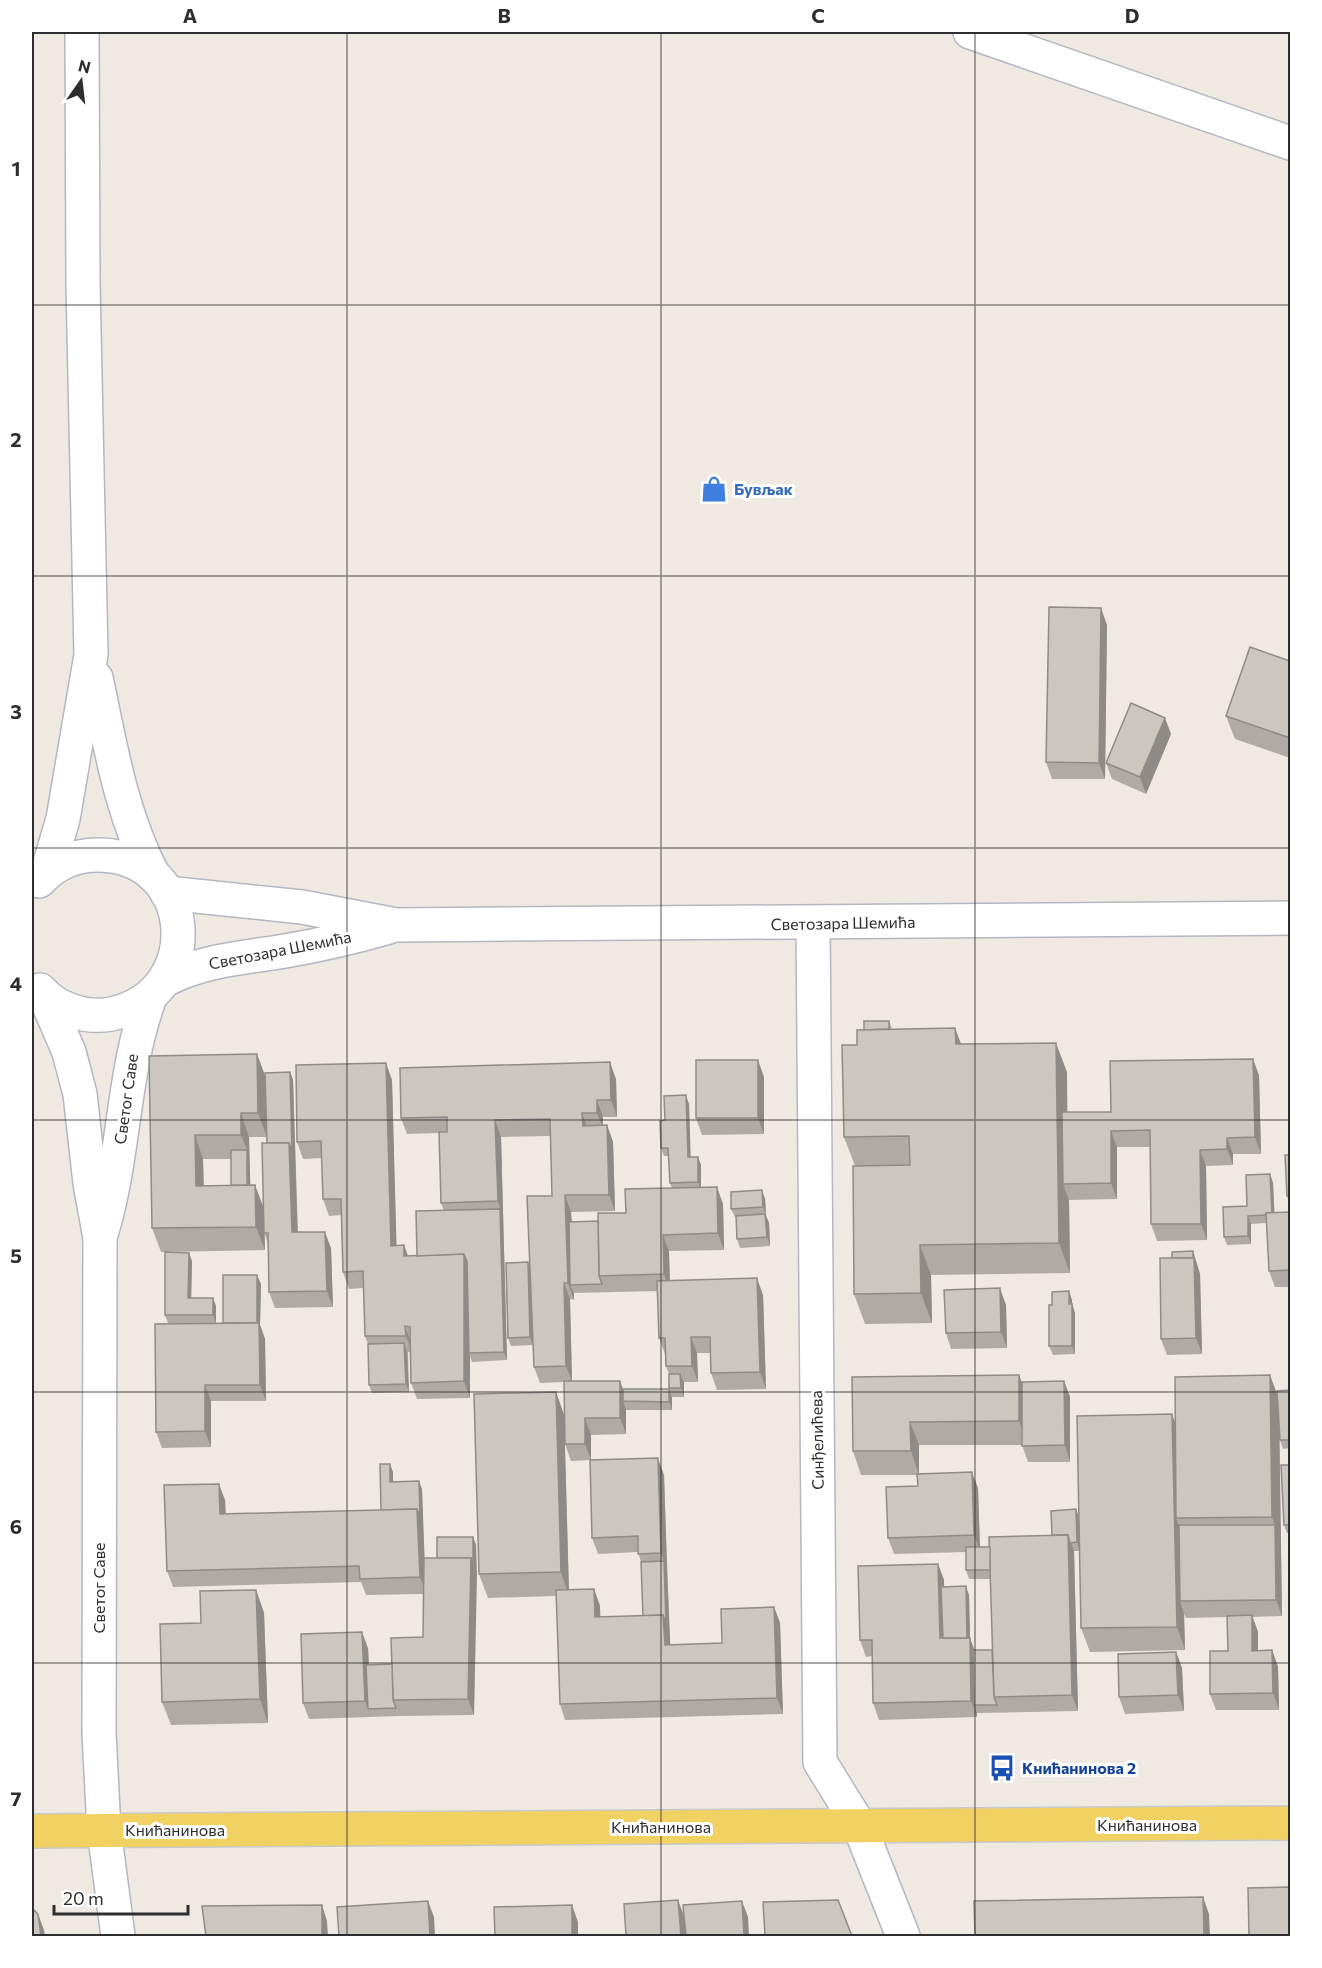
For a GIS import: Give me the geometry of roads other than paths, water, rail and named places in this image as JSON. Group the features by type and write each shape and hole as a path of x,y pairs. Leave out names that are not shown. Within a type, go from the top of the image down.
{"main road":[{"name":"Книћанинова","path":"32,1831 1290,1823"}],"street":[{"path":"39,881 63,819 91,655 83,283 82,32"},
{"path":"970,32 1290,143"},
{"name":"Светог Саве","path":"91,655 118,788 138,846 176,914 179,937 175,960 137,1031 130,1066 113,1195 100,1238"},
{"path":"39,881 66,861 89,855 112,855 134,862 160,884"},
{"name":"Светозара Шемића","path":"160,884 396,925 1290,918"},
{"name":"Синђелићева","path":"813,923 820,1762 859,1825 903,1936"},
{"name":"Светозара Шемића","path":"38,987 63,1008 85,1015 108,1015 130,1009 187,969 212,962 286,951 396,925"},
{"name":"Светог Саве","path":"38,987 69,1052 80,1094 90,1183 100,1238 99,1733 104,1830 118,1936"}],"place":[{"name":"Бувљак","path":"714,489"},
{"name":"Книћанинова 2","path":"1002,1768"}]}
